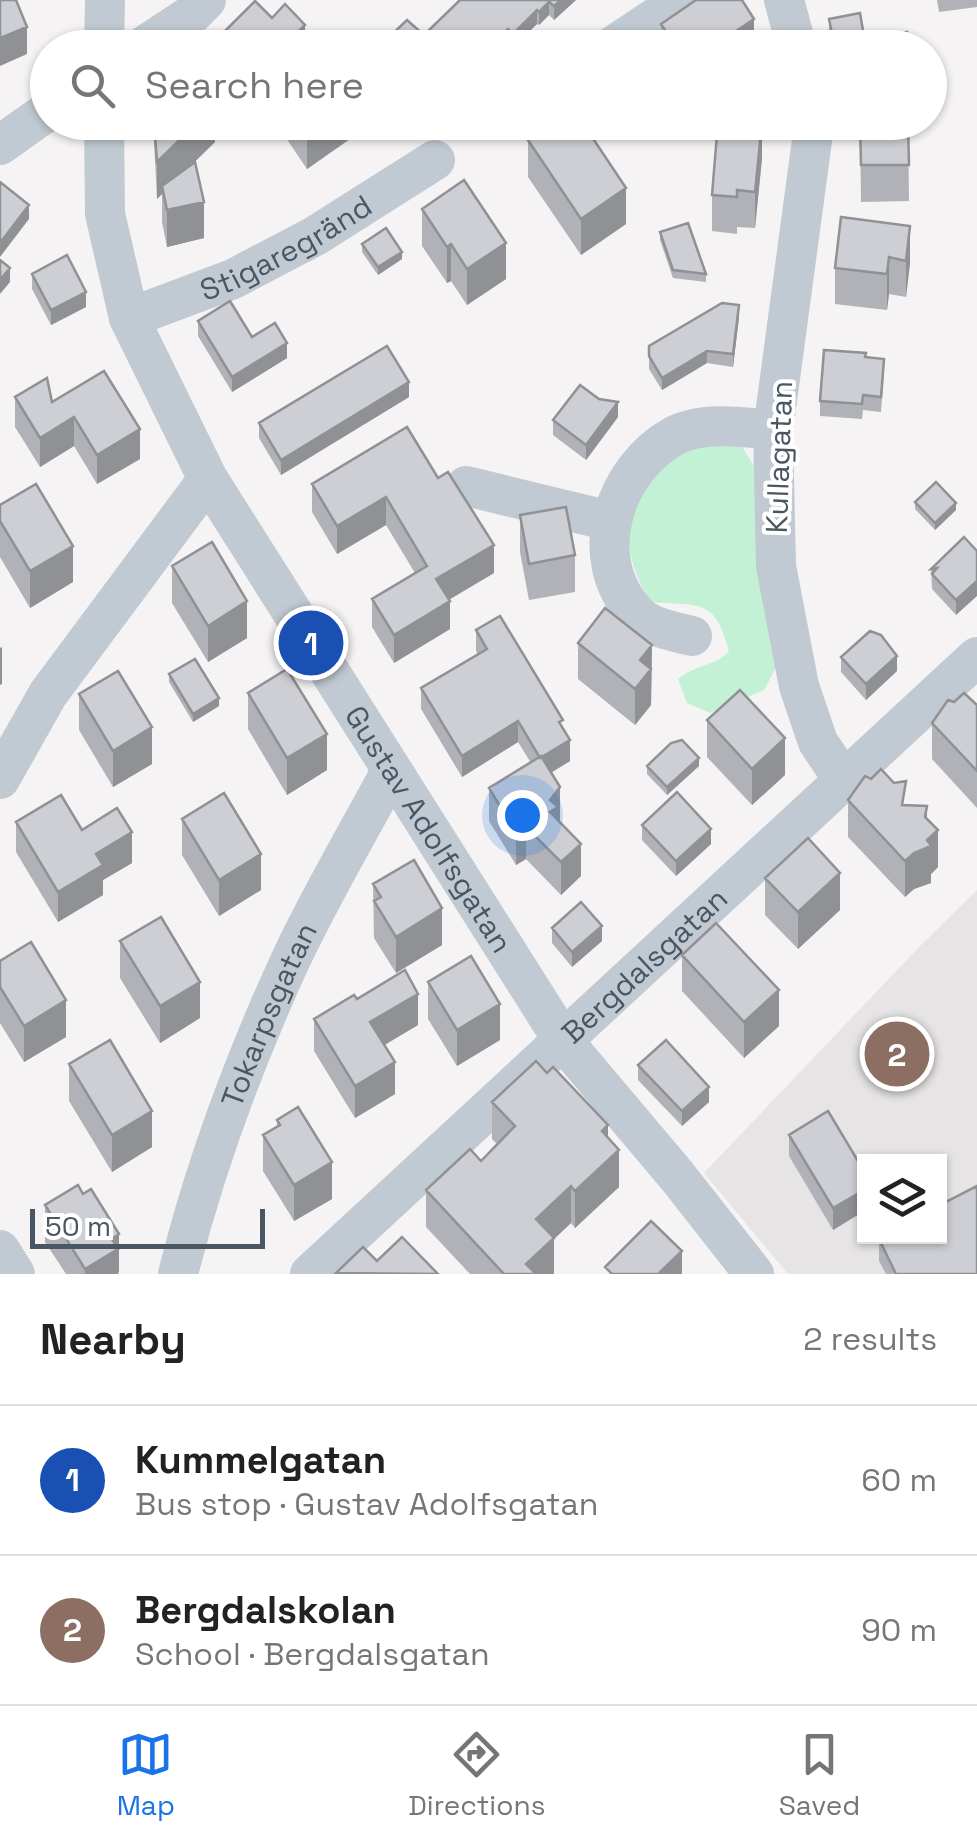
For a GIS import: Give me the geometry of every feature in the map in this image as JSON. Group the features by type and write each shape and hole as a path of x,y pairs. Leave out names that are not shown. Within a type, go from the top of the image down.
{"street":[{"path":"104,30 105,0"},
{"path":"169,30 206,0"},
{"path":"637,30 682,0"},
{"path":"784,0 792,30"},
{"path":"0,146 30,125"},
{"name":"Gustav Adolfsgatan","path":"104,140 105,214 130,318 208,479 564,1042 754,1274"},
{"name":"Kullagatan","path":"812,140 773,430 776,566 799,686 818,742 844,781"},
{"name":"Stigaregränd","path":"130,318 232,279 282,254 434,160"},
{"path":"692,636 655,626 637,616 622,594 611,561 610,521 630,476 676,435 706,428 773,430"},
{"path":"0,779 48,694 208,479"},
{"path":"466,486 610,521"},
{"name":"Bergdalsgatan","path":"310,1274 977,657"},
{"name":"Tokarpsgatan","path":"178,1274 198,1192 245,1067 292,958 391,771"},
{"path":"0,1250 15,1274"}],"shaded area":[{"path":"977,890 977,1274 788,1274 704,1173"}],"green space":[{"path":"685,444 741,445 754,466 779,662 764,690 710,713 687,703 678,679 729,651 723,633 711,613 703,608 651,602 635,571 629,539 629,522 639,491 653,472"}],"building":[{"path":"0,0 16,0 27,27 0,38"},
{"path":"460,0 561,0 537,10 517,30 429,30"},
{"path":"696,0 742,0 754,19 738,30 665,30 661,24"},
{"path":"255,1 272,18 285,4 305,25 300,30 226,30"},
{"path":"860,13 863,30 831,30 829,19"},
{"path":"407,20 418,30 397,30"},
{"path":"155,140 180,140 157,162"},
{"path":"528,140 594,140 626,188 581,219"},
{"path":"717,140 760,140 755,192 737,190 737,197 712,195"},
{"path":"860,140 908,140 909,165 861,165"},
{"path":"195,162 204,202 167,210 162,186"},
{"path":"464,180 506,243 467,269 422,209"},
{"path":"0,182 29,205 0,243"},
{"path":"841,217 910,226 906,261 889,257 887,274 835,268"},
{"path":"688,223 706,274 673,270 660,232"},
{"path":"386,228 402,252 378,267 362,244"},
{"path":"67,255 86,292 51,310 32,274"},
{"path":"0,260 10,268 0,280"},
{"path":"230,301 252,337 275,323 287,343 232,377 198,321"},
{"path":"722,303 739,305 733,354 707,351 662,378 649,356 649,346"},
{"path":"387,346 409,382 281,460 259,423"},
{"path":"824,350 866,353 865,357 884,359 881,397 863,395 862,404 820,401"},
{"path":"104,371 140,429 97,455 74,417 40,438 15,397 47,378 52,402"},
{"path":"580,385 599,399 618,402 586,445 553,420"},
{"path":"407,427 438,478 448,472 494,545 436,579 450,601 394,635 372,599 427,566 386,497 337,526 312,484"},
{"path":"936,482 956,503 935,523 915,502"},
{"path":"36,484 73,546 30,571 0,521 0,505"},
{"path":"566,507 575,555 529,564 520,515"},
{"path":"964,537 977,551 977,581 956,600 932,574 937,568 931,569"},
{"path":"212,542 247,601 208,626 172,566"},
{"path":"605,608 652,645 640,660 651,669 635,689 578,643"},
{"path":"500,616 563,720 559,722 570,740 540,758 518,721 462,756 421,688 487,649 476,630"},
{"path":"870,631 881,635 897,656 866,684 841,657"},
{"path":"195,659 219,698 193,714 169,674"},
{"path":"287,669 327,734 287,758 248,693"},
{"path":"118,671 152,727 113,751 79,694"},
{"path":"740,690 785,738 752,769 707,720"},
{"path":"964,693 977,705 977,771 932,723 948,700 954,702"},
{"path":"682,740 699,758 667,787 647,766 671,743"},
{"path":"541,756 560,787 550,800 558,807 550,812 581,844 561,862 526,827 516,833 489,788"},
{"path":"881,769 894,783 906,781 902,805 927,806 925,817 938,830 927,840 931,846 905,861 848,800 865,776 871,779"},
{"path":"677,792 711,829 676,861 642,825"},
{"path":"224,793 261,854 219,880 182,819"},
{"path":"61,795 82,830 117,808 132,832 96,854 103,865 58,892 16,822"},
{"path":"808,838 840,873 798,912 765,878"},
{"path":"414,860 442,908 396,937 374,901 381,897 373,884"},
{"path":"581,902 602,926 572,952 552,928"},
{"path":"161,917 200,982 160,1006 120,941"},
{"path":"716,923 779,990 744,1022 682,955"},
{"path":"31,942 66,1000 24,1026 0,987 0,961"},
{"path":"471,956 500,1004 457,1030 428,982"},
{"path":"405,970 418,994 370,1022 395,1062 355,1086 314,1019"},
{"path":"110,1040 152,1111 112,1135 69,1064"},
{"path":"666,1040 709,1087 682,1111 638,1065"},
{"path":"536,1061 547,1073 553,1067 608,1125 602,1131 619,1150 575,1191 571,1186 536,1219 554,1238 526,1264 536,1274 504,1274 426,1190 470,1149 481,1161 515,1126 492,1102"},
{"path":"298,1107 332,1162 294,1185 263,1135"},
{"path":"828,1111 857,1159 857,1194 833,1208 789,1135"},
{"path":"78,1185 83,1194 91,1189 119,1234 112,1239 118,1249 85,1269 45,1205"},
{"path":"977,1186 977,1274 896,1274 881,1244 947,1244 947,1201"},
{"path":"651,1221 682,1251 658,1274 612,1274 605,1267"},
{"path":"402,1237 438,1274 336,1273 363,1247 377,1261"}],"place":[{"name":"Kummelgatan","path":"311,643"},
{"name":"Bergdalskolan","path":"897,1054"}]}
